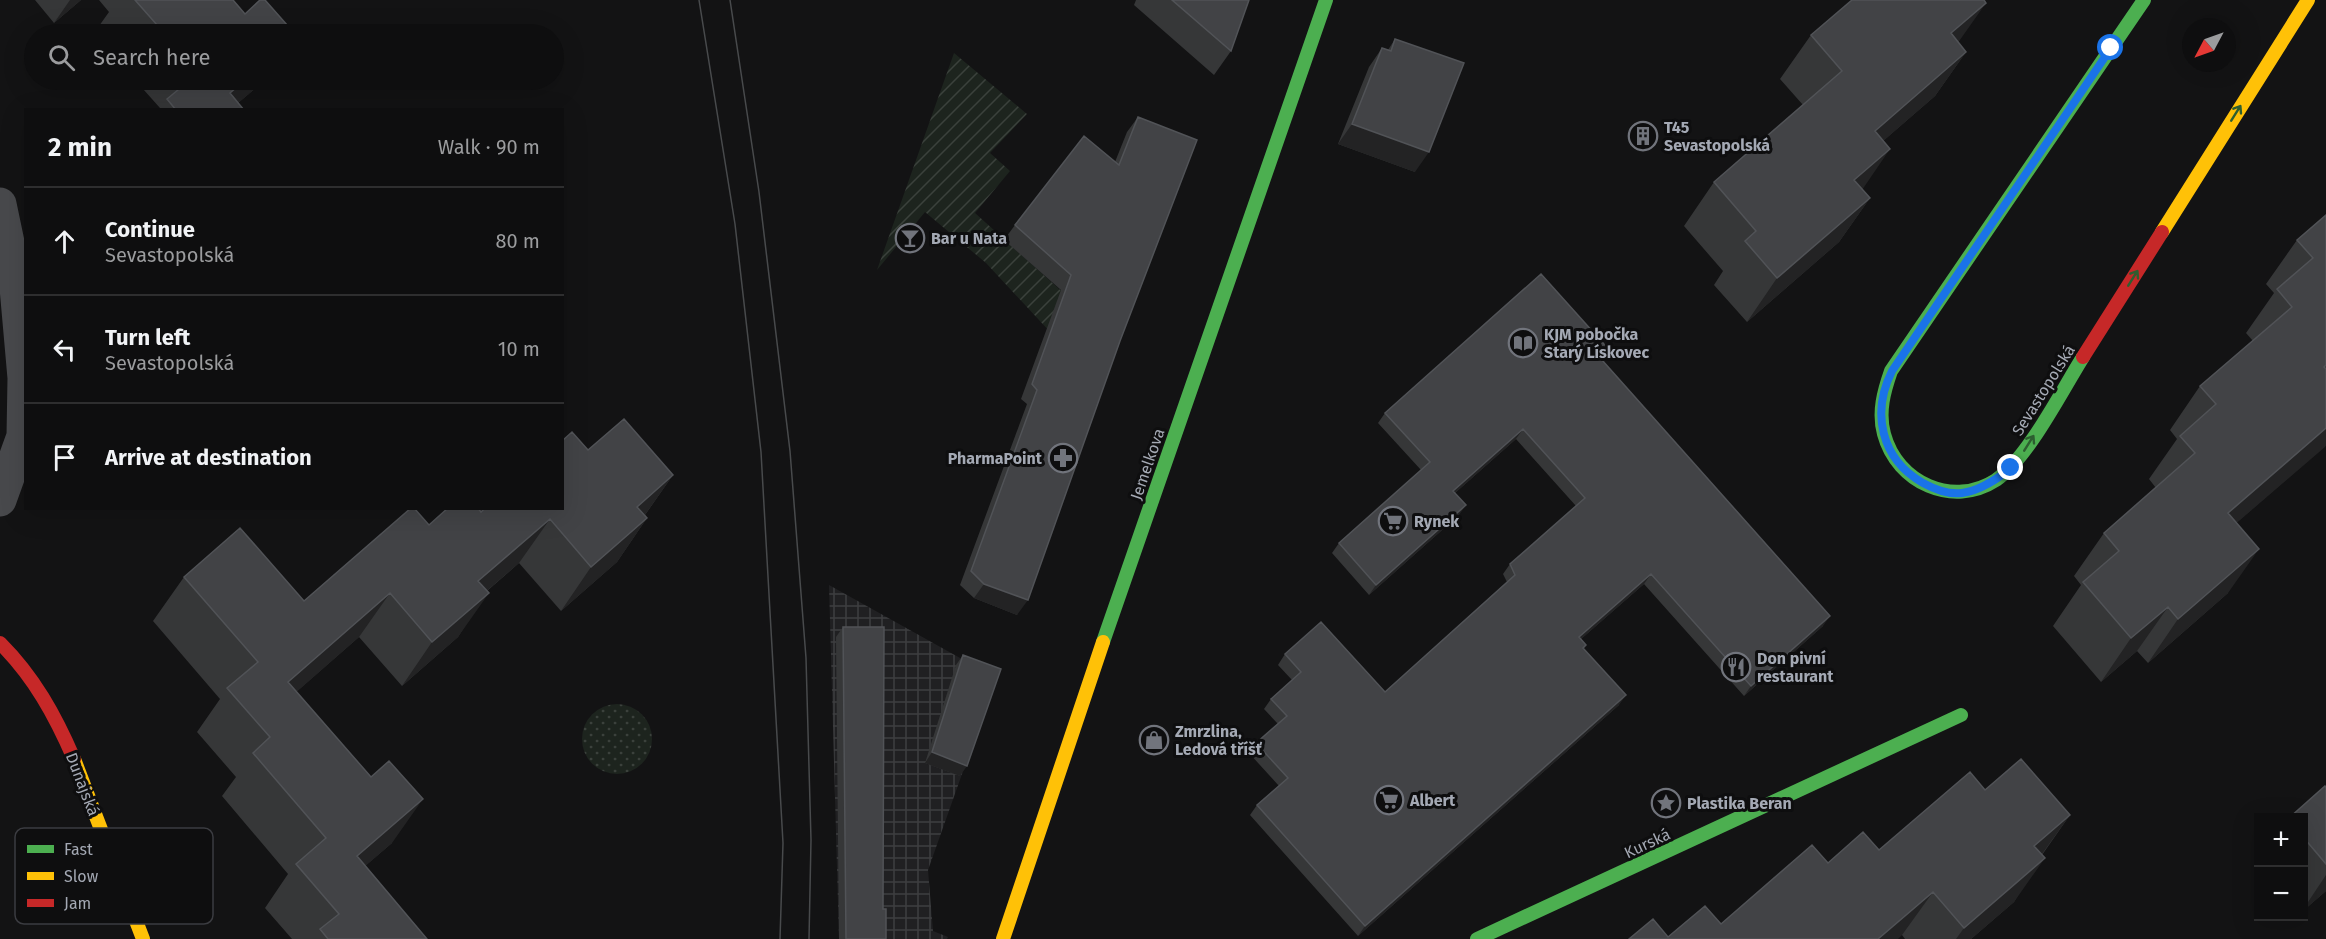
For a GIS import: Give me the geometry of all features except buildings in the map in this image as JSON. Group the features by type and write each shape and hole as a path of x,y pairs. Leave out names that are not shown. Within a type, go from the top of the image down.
{"street":[{"name":"Jemelkova","path":"1003,939 1085,694 1326,0"},
{"name":"Sevastopolská","path":"2144,0 1915,336 1884,386 1880,406 1882,431 1894,456 1910,475 1937,491 1961,494 1980,487 1998,479 2019,459 2308,0"},
{"path":"0,204 15,276 24,378 24,436 0,500"},
{"name":"Dunajská","path":"0,643 33,678 50,706 67,741 100,828"},
{"name":"Kurská","path":"1477,939 1961,715"},
{"name":"Dunajská","path":"136,924 142,939"}],"shaded area":[{"path":"954,53 1027,114 990,153 1010,171 975,213 1068,297 1052,334 986,263 925,212 877,270"},
{"path":"829,585 996,678 928,870 933,931 948,937 947,939 839,939"},
{"path":"624,704 637,710 646,719 650,725 652,739 650,753 642,764 631,772 610,774 592,764 584,753 582,732 592,714 603,706"}],"tram line":[{"path":"699,0 735,224 761,452 783,843 780,939"},
{"path":"730,0 759,192 790,451 806,658 811,840 809,939"}],"traffic: fast":[{"path":"1103,642 1326,0"},
{"path":"2083,357 2032,441 2008,470 1996,480 1979,488 1962,492 1945,491 1929,486 1914,477 1901,466 1891,451 1882,426 1884,394 1891,371 2144,0"},
{"path":"1477,939 1961,715"}],"traffic: slow":[{"path":"2162,232 2308,0"},
{"path":"1003,939 1103,642"},
{"path":"74,759 100,828"},
{"path":"137,924 143,939"}],"traffic: jam":[{"path":"2083,357 2162,232"},
{"path":"0,643 43,697 74,759"}],"place":[{"name":"T45 Sevastopolská","path":"1643,136"},
{"name":"Bar u Nata","path":"910,238"},
{"name":"KJM pobočka Starý Lískovec","path":"1523,343"},
{"name":"PharmaPoint","path":"1063,458"},
{"name":"Rynek","path":"1393,521"},
{"name":"Don pivní restaurant","path":"1736,667"},
{"name":"Zmrzlina, Ledová tříšť","path":"1154,740"},
{"name":"Albert","path":"1389,800"},
{"name":"Plastika Beran","path":"1666,803"}],"route":[{"path":"2011,468 1998,479 1961,494 1937,491 1910,475 1894,456 1882,431 1880,406 1884,386 2111,48"}]}
